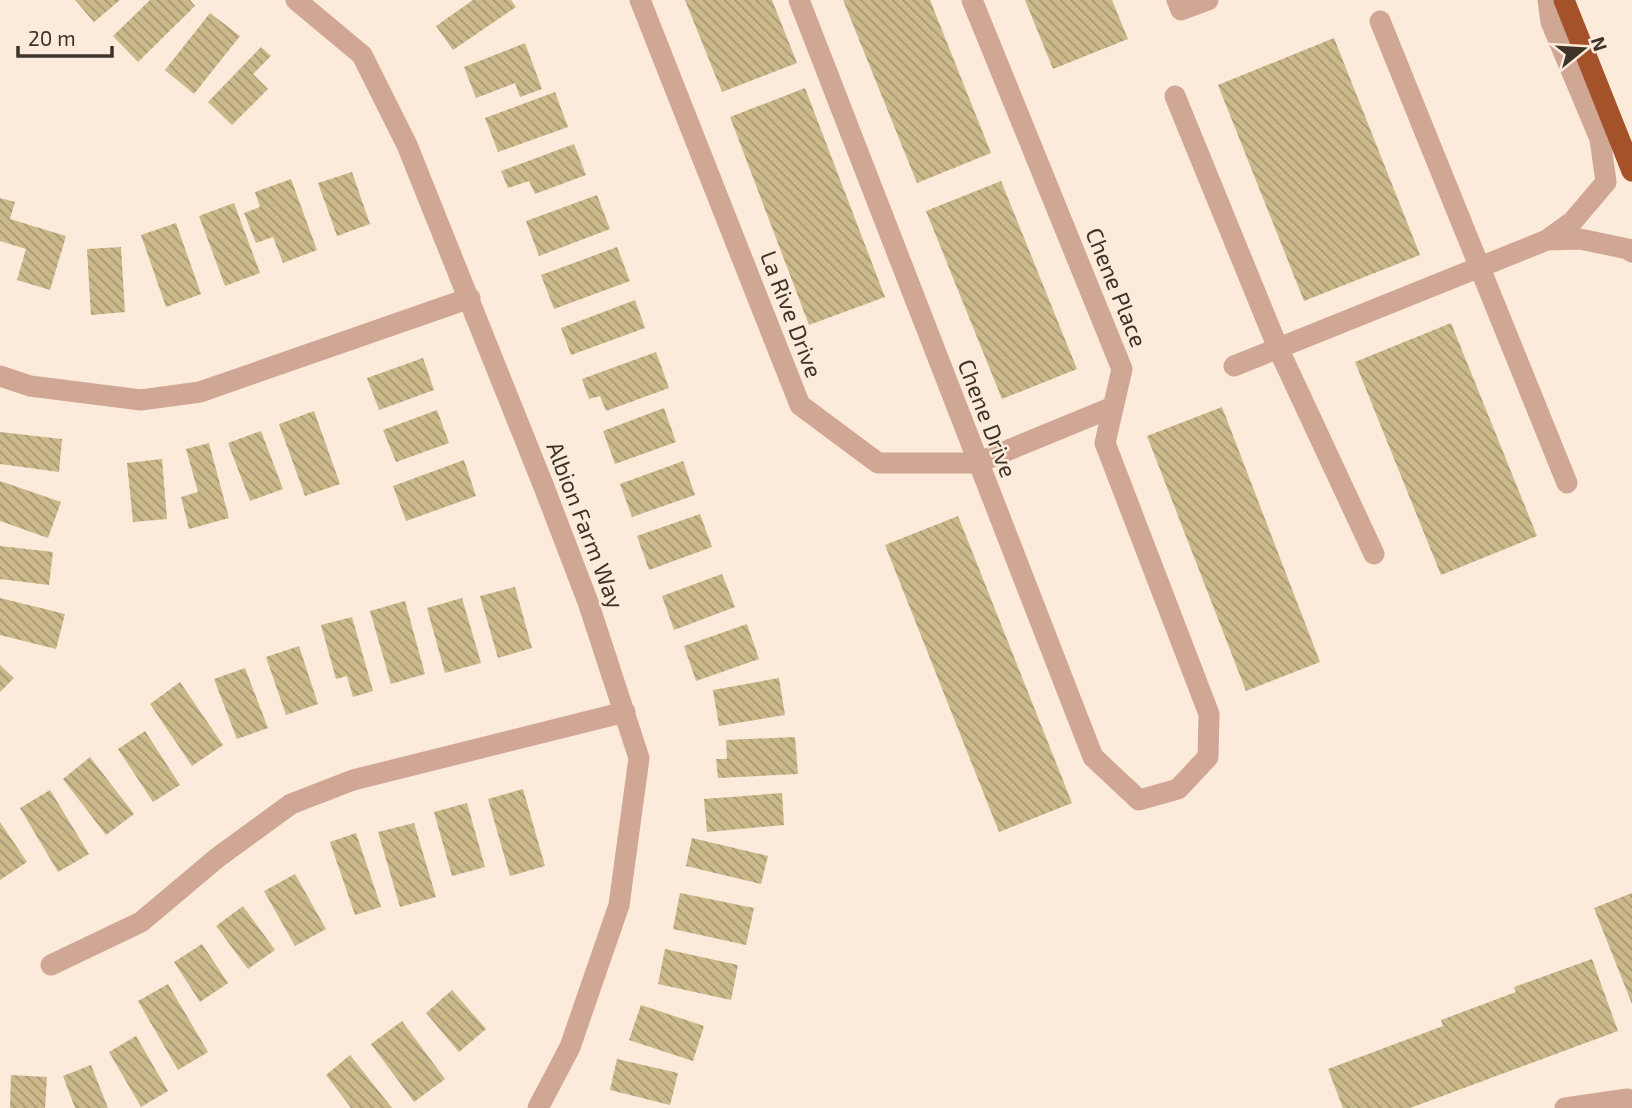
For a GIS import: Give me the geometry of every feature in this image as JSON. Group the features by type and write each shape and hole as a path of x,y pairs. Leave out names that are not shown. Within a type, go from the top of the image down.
{"highway":[{"path":"1564,0 1632,171"}],"street":[{"name":"Albion Farm Way","path":"296,0 362,55 407,145 470,298 588,603 639,758 619,905 570,1047 538,1108"},
{"name":"La Rive Drive","path":"640,0 800,405 878,463 977,463 1114,407"},
{"name":"Chene Drive","path":"799,0 1093,757 1139,800 1178,789"},
{"name":"Chene Place","path":"972,0 1122,369 1105,443 1209,714 1208,757 1178,789"},
{"path":"1179,5 1208,0"},
{"path":"1234,366 1547,240 1573,220 1606,182 1600,139 1551,22 1548,0"},
{"path":"1380,21 1567,483"},
{"path":"1175,96 1278,348 1374,554"},
{"path":"1547,240 1580,239 1628,248 1632,252"},
{"path":"0,376 30,386 141,400 200,392 470,298"},
{"path":"51,965 141,922 217,858 291,804 353,780 625,712"},
{"path":"1565,1108 1628,1099 1632,1103"}],"building":[{"path":"75,0 120,0 94,22"},
{"path":"150,0 190,0 195,6 138,62 113,36"},
{"path":"473,0 511,0 516,7 453,50 436,26"},
{"path":"685,0 772,0 797,63 722,92"},
{"path":"843,0 930,0 991,153 917,183"},
{"path":"1025,0 1112,0 1128,39 1053,69"},
{"path":"210,13 240,36 194,94 165,70"},
{"path":"1334,38 1420,255 1304,301 1218,85"},
{"path":"525,43 542,89 520,97 515,83 476,98 464,67"},
{"path":"261,47 271,56 253,74 268,89 232,125 208,102"},
{"path":"805,88 885,297 809,325 730,117"},
{"path":"555,92 568,127 498,152 485,118"},
{"path":"574,144 586,175 535,194 529,181 508,188 501,171"},
{"path":"352,172 370,224 337,236 318,183"},
{"path":"291,179 317,250 283,263 273,237 256,243 244,213 260,207 255,192"},
{"path":"1001,181 1077,369 1002,399 926,211"},
{"path":"597,195 610,229 539,256 526,221"},
{"path":"0,198 15,202 10,219 66,236 50,290 17,280 26,249 0,241"},
{"path":"234,203 260,273 225,286 199,216"},
{"path":"176,223 201,294 166,307 141,235"},
{"path":"121,247 125,312 91,315 87,249"},
{"path":"617,247 630,281 554,309 541,275"},
{"path":"635,300 645,328 571,355 561,328"},
{"path":"1451,323 1537,536 1441,575 1355,362"},
{"path":"656,352 669,388 606,411 600,396 589,399 582,379"},
{"path":"423,358 434,390 379,410 367,378"},
{"path":"1222,407 1320,662 1246,691 1147,436"},
{"path":"664,408 676,442 615,464 603,431"},
{"path":"437,410 449,443 396,462 383,430"},
{"path":"314,411 340,484 305,496 279,424"},
{"path":"261,431 283,489 250,501 228,443"},
{"path":"0,432 62,439 59,472 0,464"},
{"path":"209,443 229,518 189,529 181,497 198,492 186,449"},
{"path":"162,459 167,519 133,522 127,463"},
{"path":"464,460 476,496 406,521 393,486"},
{"path":"683,461 695,495 632,517 620,484"},
{"path":"0,481 61,502 48,538 0,521"},
{"path":"700,514 712,547 649,570 637,536"},
{"path":"958,516 1072,803 999,832 885,545"},
{"path":"0,546 53,552 49,585 0,579"},
{"path":"722,574 735,607 674,630 662,596"},
{"path":"515,587 532,648 498,658 480,596"},
{"path":"0,598 65,614 56,649 0,635"},
{"path":"462,598 481,663 445,673 427,608"},
{"path":"405,601 425,674 391,684 370,611"},
{"path":"352,617 373,691 353,697 347,676 336,679 321,625"},
{"path":"747,624 759,659 696,681 684,646"},
{"path":"299,646 318,704 286,715 266,657"},
{"path":"0,665 14,678 0,692"},
{"path":"245,668 268,728 237,739 214,679"},
{"path":"779,678 785,715 719,726 713,690"},
{"path":"180,682 223,745 192,766 150,704"},
{"path":"145,731 180,785 153,802 118,749"},
{"path":"795,737 798,774 718,778 716,759 727,759 726,740"},
{"path":"90,757 134,814 106,835 63,779"},
{"path":"523,789 545,866 510,876 488,799"},
{"path":"50,790 89,854 58,872 20,808"},
{"path":"782,793 784,825 707,832 704,799"},
{"path":"467,803 485,867 452,876 434,812"},
{"path":"0,822 27,862 0,880"},
{"path":"414,823 436,897 400,907 378,832"},
{"path":"356,833 381,907 355,915 330,842"},
{"path":"692,838 768,856 761,884 686,866"},
{"path":"295,874 326,929 295,946 264,891"},
{"path":"680,893 754,908 746,945 673,929"},
{"path":"1632,893 1632,1004 1594,908"},
{"path":"243,906 275,950 248,969 216,926"},
{"path":"202,944 228,983 200,1002 174,962"},
{"path":"665,949 738,965 731,1000 658,984"},
{"path":"1592,959 1618,1031 1410,1108 1343,1108 1328,1069 1443,1026 1441,1020 1516,992 1514,987"},
{"path":"168,984 208,1052 178,1070 138,1001"},
{"path":"452,990 486,1029 459,1052 426,1013"},
{"path":"641,1005 704,1026 693,1061 629,1040"},
{"path":"402,1021 445,1079 414,1102 371,1044"},
{"path":"136,1036 168,1091 141,1107 109,1052"},
{"path":"350,1055 392,1108 351,1108 326,1075"},
{"path":"617,1059 678,1073 670,1105 610,1090"},
{"path":"91,1065 108,1108 75,1108 63,1076"},
{"path":"11,1075 47,1077 45,1108 10,1108"}]}
